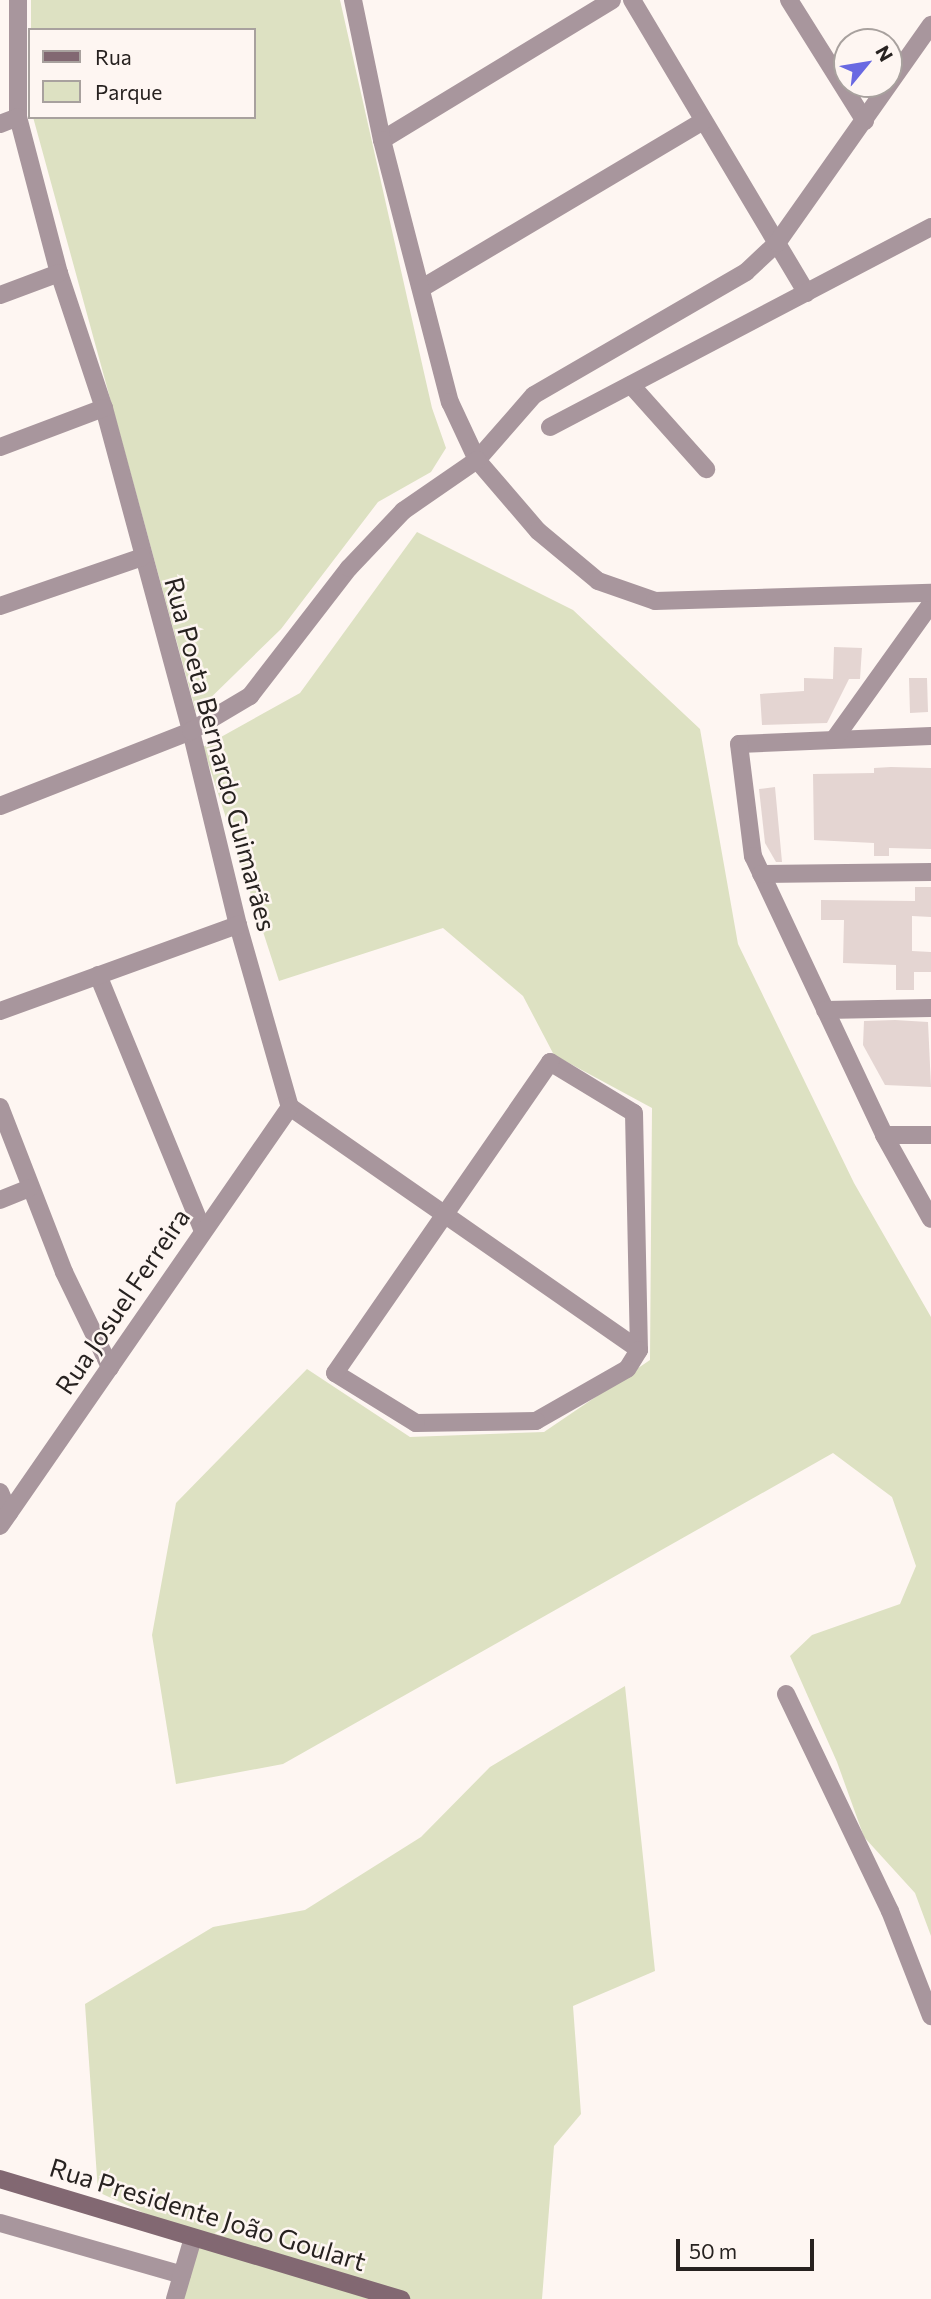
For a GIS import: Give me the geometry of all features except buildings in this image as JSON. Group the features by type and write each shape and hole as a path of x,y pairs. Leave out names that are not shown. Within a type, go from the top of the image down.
{"main road":[{"name":"Rua Presidente João Goulart","path":"0,2179 401,2299"}],"street":[{"name":"Rua Poeta Bernardo Guimarães","path":"18,0 18,117 59,273 104,408 191,731 237,925 290,1107"},
{"path":"353,0 382,140 450,402 477,460 538,531 598,581 656,601 931,593"},
{"path":"382,140 612,0"},
{"path":"632,0 702,122 807,293"},
{"path":"789,0 865,121"},
{"path":"0,806 191,731 250,696 349,568 394,521 477,460 534,395 746,272 778,243 931,25"},
{"path":"0,124 18,117"},
{"path":"422,288 702,122"},
{"path":"550,427 931,228"},
{"path":"0,295 59,273"},
{"path":"631,385 706,469"},
{"path":"0,447 104,408"},
{"path":"0,606 142,556"},
{"path":"835,738 931,604"},
{"path":"931,736 739,744 753,856 884,1135 931,1219"},
{"path":"761,874 931,872"},
{"path":"0,1011 237,925"},
{"path":"98,975 202,1229"},
{"path":"825,1010 931,1008"},
{"path":"550,1062 634,1113 639,1350 627,1369 536,1421 416,1423 335,1374 443,1216 550,1062"},
{"path":"0,1107 64,1272 110,1367"},
{"path":"290,1107 639,1350"},
{"name":"Rua Josuel Ferreira","path":"4,1519 202,1229 290,1107"},
{"path":"884,1135 931,1135"},
{"path":"0,1200 30,1188"},
{"path":"0,1492 4,1519"},
{"path":"786,1694 890,1912 931,2016"},
{"path":"0,2223 182,2275"},
{"path":"175,2299 193,2238"}],"green space":[{"path":"31,0 340,0 432,408 446,448 431,472 378,502 281,629 196,712 34,119 256,119 256,28 31,28"},
{"path":"417,532 573,610 700,729 738,944 854,1183 931,1317 931,1936 915,1893 864,1837 837,1762 790,1656 812,1635 900,1604 916,1566 892,1497 833,1453 283,1764 176,1784 152,1635 176,1503 307,1369 410,1437 544,1432 650,1360 652,1108 554,1055 523,996 443,928 279,981 203,747 300,693"},
{"path":"625,1686 655,1971 573,2006 581,2114 554,2146 542,2299 182,2299 201,2239 98,2192 85,2004 213,1927 305,1910 421,1837 490,1767"}]}
